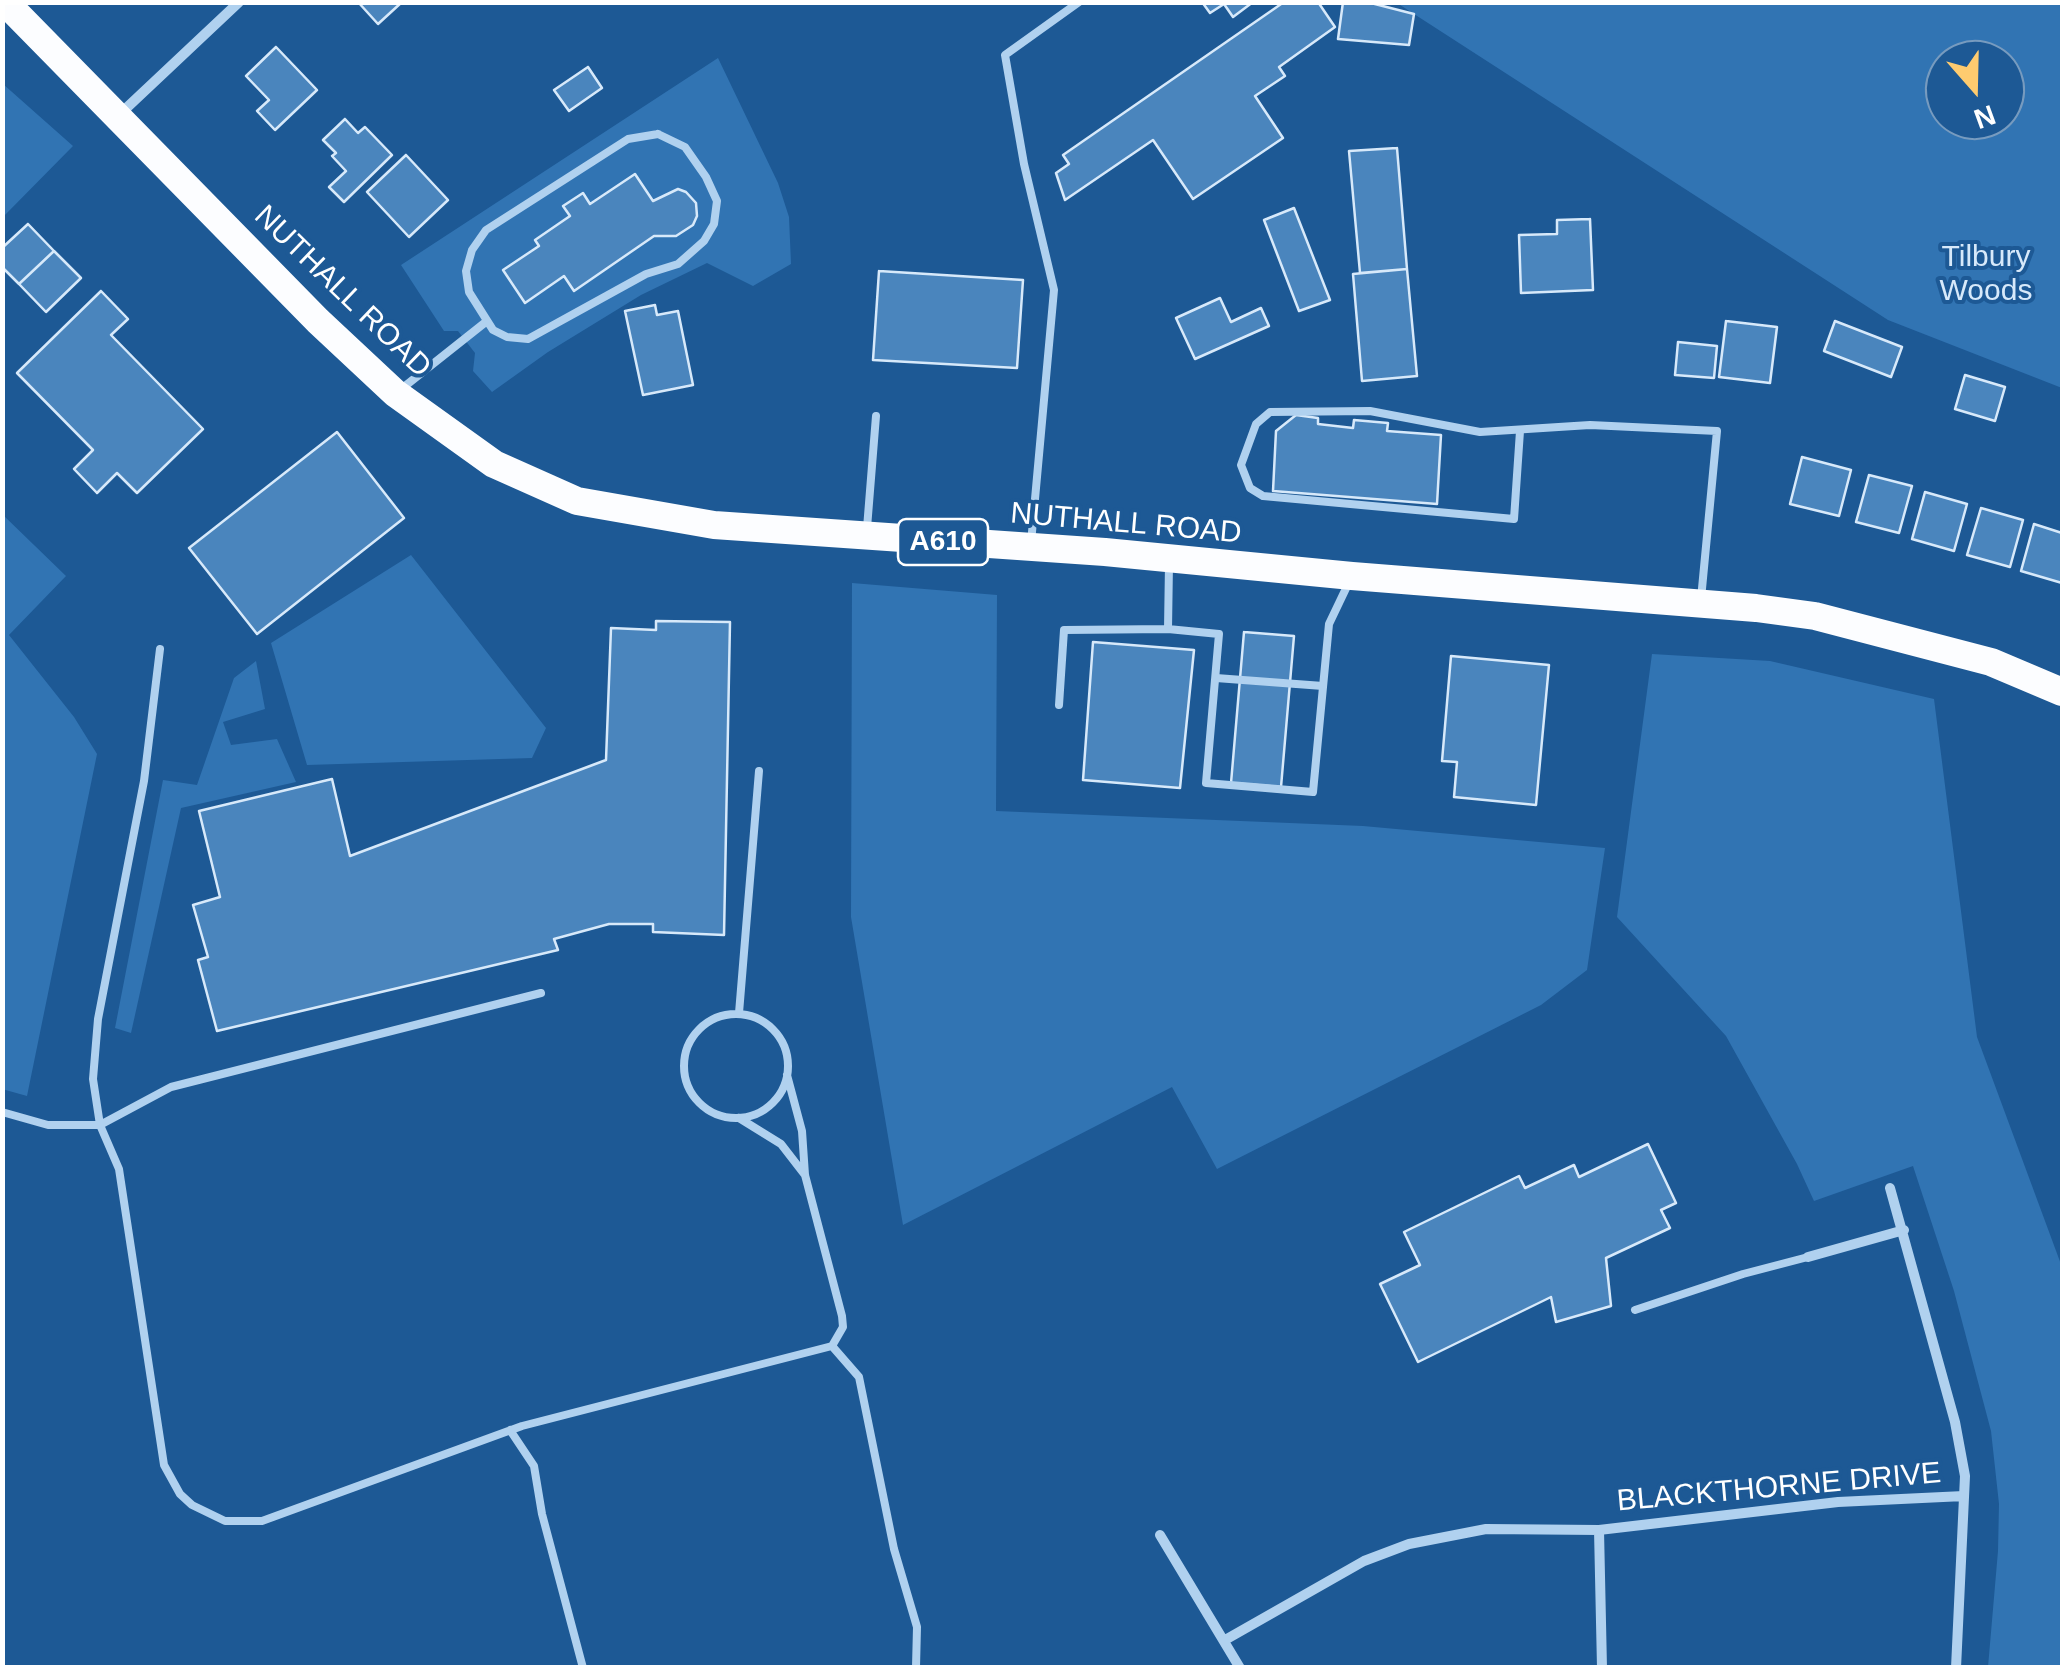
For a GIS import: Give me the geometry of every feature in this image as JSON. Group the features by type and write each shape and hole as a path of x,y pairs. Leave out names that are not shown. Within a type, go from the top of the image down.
{"highway":[{"name":"NUTHALL ROAD","path":"5,2 318,321 396,393 494,464 577,502 714,525 1701,602 1815,616 1991,662 2062,692"}],"street":[{"path":"119,115 239,2"},
{"path":"1890,1188 1955,1422 1965,1476 1956,1668"},
{"path":"1808,1258 1904,1230"},
{"name":"BLACKTHORNE DRIVE","path":"1225,1640 1364,1561 1408,1544 1486,1529 1599,1530 1838,1502 1964,1496"},
{"name":"BLACKTHORNE DRIVE","path":"1599,1530 1602,1668"},
{"path":"1160,1535 1240,1668"}],"lane":[{"path":"1030,548 1054,290 1024,164 1004,54 1079,2"},
{"path":"658,134 685,147 706,177 716,201 714,224 704,241 678,264 646,274 528,338 507,337 492,330 486,321 469,292 466,271 472,250 486,230 628,139 658,134"},
{"path":"396,393 486,321"},
{"path":"1520,430 1514,519 1263,496 1250,488 1241,465 1256,424 1270,412 1370,411 1480,432 1590,425 1718,432 1701,602"},
{"path":"867,538 876,416"},
{"path":"1168,629 1169,559"},
{"path":"1058,705 1064,630 1168,629 1220,634 1206,783 1313,792 1329,624 1352,576"},
{"path":"160,649 144,781 98,1020 93,1079 100,1125 119,1169 164,1465 170,1480 192,1505 225,1521 262,1522 510,1430 832,1346 843,1328 842,1316 804,1175 802,1132 782,1041 756,1017 722,1016 706,1024 686,1050 684,1067 695,1098 708,1109 740,1118 781,1144 804,1175"},
{"path":"1216,678 1323,686"},
{"path":"739,1014 759,771"},
{"path":"2,1112 48,1125 100,1125 170,1088 541,993"},
{"path":"740,1118 770,1105 788,1075"},
{"path":"1635,1310 1743,1274 1808,1258"},
{"path":"832,1346 858,1377 894,1549 917,1627 915,1667"},
{"path":"510,1430 534,1466 542,1514 582,1668"}],"green space":[{"name":"Tilbury Woods","path":"1397,3 2062,3 2062,388 1888,320"},
{"path":"718,58 778,183 789,217 791,264 753,286 707,263 641,295 492,392 473,371 475,353 458,331 444,331 401,265"},
{"path":"3,84 73,146 3,217"},
{"path":"2,514 66,576 9,635 74,717 97,754 27,1096 2,1089"},
{"path":"411,555 546,728 532,758 307,765 271,643"},
{"path":"852,583 997,595 996,811 1363,826 1605,848 1587,970 1541,1005 1217,1169 1172,1087 903,1225 851,917"},
{"path":"1652,654 1770,661 1934,699 1977,1037 2062,1267 2062,1667 1988,1667 1999,1504 1991,1431 1954,1291 1913,1166 1814,1201 1726,1036 1617,917"},
{"path":"256,661 265,709 223,722 231,745 277,739 296,782 181,808 131,1033 115,1028 163,780 197,785 234,678"}],"building":[{"path":"358,2 402,2 378,24"},
{"path":"1202,2 1253,2 1233,17 1224,4 1210,13"},
{"path":"1284,2 1318,2 1335,27 1279,67 1285,76 1255,96 1283,138 1193,199 1153,140 1065,200 1056,173 1069,164 1063,155"},
{"path":"1343,2 1367,2 1414,14 1409,45 1338,39"},
{"path":"276,47 317,90 275,130 257,111 269,100 246,76"},
{"path":"588,67 602,88 569,111 554,90"},
{"path":"345,119 358,133 365,127 392,155 344,202 329,187 346,171 323,140"},
{"path":"1397,148 1407,269 1360,273 1349,151"},
{"path":"406,155 448,200 409,237 367,192"},
{"path":"635,174 653,201 678,189 686,192 696,203 693,225 676,236 654,236 574,291 564,276 525,303 503,270 539,246 535,240 570,216 563,206 583,193 590,204"},
{"path":"1294,208 1330,300 1299,311 1264,220"},
{"path":"1590,219 1593,290 1521,293 1519,235 1557,234 1557,220"},
{"path":"28,224 54,251 19,284 2,267 2,248"},
{"path":"54,251 81,278 46,312 19,284"},
{"path":"1407,269 1417,376 1362,381 1353,274"},
{"path":"879,271 1023,280 1017,368 873,360"},
{"path":"101,291 128,319 111,335 203,429 137,493 117,473 97,493 74,469 93,450 17,373"},
{"path":"1220,298 1231,322 1261,308 1269,326 1195,359 1176,318"},
{"path":"655,305 657,315 678,311 693,385 643,395 625,311"},
{"path":"1726,321 1777,327 1770,383 1719,377"},
{"path":"1835,321 1902,347 1891,377 1824,351"},
{"path":"1678,342 1717,346 1714,378 1675,375"},
{"path":"1965,375 2005,387 1995,421 1955,409"},
{"path":"1296,415 1318,418 1318,424 1353,428 1354,420 1388,423 1387,431 1441,435 1437,504 1273,491 1276,431"},
{"path":"337,432 404,518 257,634 189,548"},
{"path":"1802,457 1851,470 1839,516 1790,504"},
{"path":"1869,475 1912,486 1899,533 1856,522"},
{"path":"1925,492 1967,504 1954,551 1912,539"},
{"path":"1981,508 2023,520 2010,567 1967,555"},
{"path":"2034,524 2062,533 2062,583 2021,571"},
{"path":"656,621 730,622 724,935 653,932 653,924 609,924 554,939 558,950 217,1031 198,960 208,957 193,905 220,897 199,811 332,779 350,856 606,760 611,628 656,630"},
{"path":"1244,632 1294,636 1281,787 1231,783"},
{"path":"1093,642 1194,650 1180,788 1083,780"},
{"path":"1451,656 1549,665 1536,805 1454,797 1457,762 1442,761"},
{"path":"1648,1144 1676,1203 1661,1210 1670,1228 1606,1258 1611,1306 1556,1322 1551,1297 1418,1362 1380,1284 1420,1265 1404,1232 1519,1176 1525,1188 1574,1165 1579,1177"}]}
